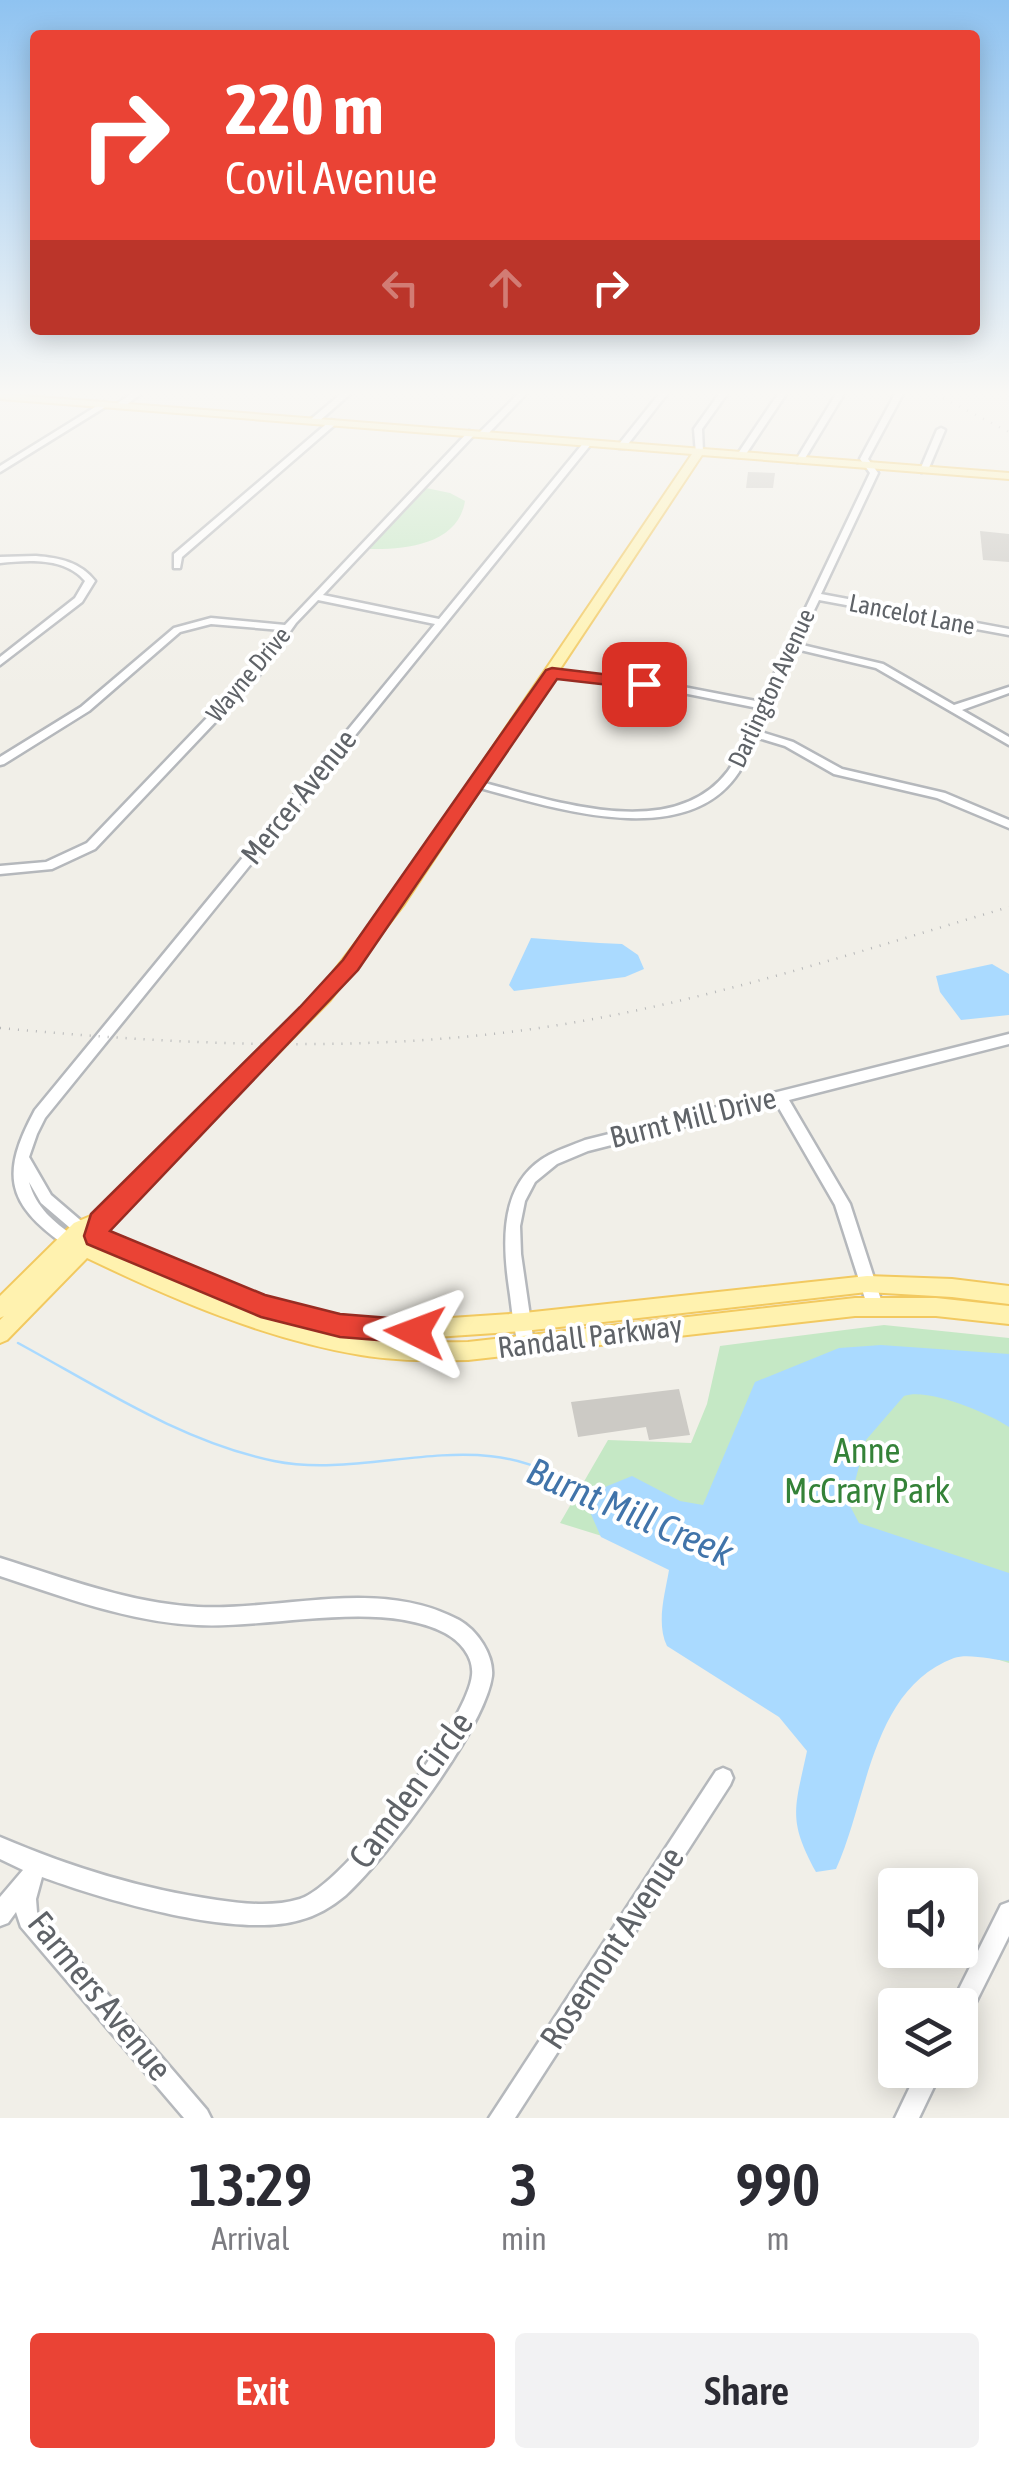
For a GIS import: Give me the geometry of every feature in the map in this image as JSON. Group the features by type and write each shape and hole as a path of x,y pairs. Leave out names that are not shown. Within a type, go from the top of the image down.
{"main road":[{"path":"0,1334 86,1235 344,972 477,784 672,493"},
{"path":"0,1309 86,1235"},
{"name":"Randall Parkway","path":"86,1235 268,1325 314,1339 405,1352 449,1352 525,1333 867,1284 1009,1295"},
{"name":"Randall Parkway","path":"525,1333 875,1306 1009,1315"}],"street":[{"path":"177,566 177,556 251,493"},
{"name":"Wayne Drive","path":"0,870 48,866 91,846 253,676 316,597 420,493"},
{"name":"Mercer Avenue","path":"86,1235 46,1224 25,1198 16,1168 40,1114 547,493"},
{"name":"Darlington Avenue","path":"477,784 592,811 663,814 710,797 722,787 751,732 864,493"},
{"path":"0,560 76,567 89,578 85,592 0,662"},
{"name":"Lancelot Lane","path":"814,596 1009,632"},
{"path":"316,597 441,622"},
{"path":"0,762 84,709 177,630 206,622 288,628"},
{"path":"791,645 869,662 1009,742"},
{"path":"552,673 674,688 763,706"},
{"path":"954,709 990,693 1009,690"},
{"path":"751,732 789,744 838,772 941,795 1009,824"},
{"name":"Burnt Mill Drive","path":"525,1333 510,1226 524,1188 541,1166 576,1148 1009,1039"},
{"path":"779,1096 836,1191 875,1306"},
{"name":"Camden Circle","path":"0,1567 84,1597 164,1612 252,1618 366,1608 426,1616 468,1639 482,1671 474,1704 458,1732 376,1845 338,1888 301,1909 261,1917 220,1914 35,1866 0,1848"},
{"name":"Rosemont Avenue","path":"501,2118 724,1778"},
{"path":"0,1915 35,1866"},
{"name":"Farmers Avenue","path":"35,1866 25,1896 24,1910 29,1919 199,2118"},
{"path":"971,1988 1009,1913"},
{"path":"907,2118 921,2088"}],"green space":[{"path":"421,493 449,493 465,501 460,516 441,536 413,546 368,549"},
{"name":"Anne McCrary Park","path":"884,1325 1009,1338 1009,1663 560,1523 608,1440 691,1443 707,1404 720,1346"}],"water":[{"path":"531,938 622,944 638,955 644,969 625,977 514,991 509,985"},
{"path":"992,964 1009,974 1009,1015 961,1020 940,992 936,976"},
{"name":"Anne McCrary Park","path":"881,1345 1009,1354 1009,1427 942,1398 904,1396 866,1440 849,1504 859,1523 1009,1573 1009,1661 974,1656 954,1658 926,1673 905,1694 876,1749 836,1869 816,1872 801,1839 796,1813 807,1751 779,1717 667,1646 662,1618 669,1570 601,1537 583,1496 632,1476 680,1501 703,1505 755,1382 839,1348"}],"building":[{"path":"980,531 1009,534 1009,562 983,560"},
{"path":"679,1389 690,1435 649,1440 646,1427 578,1437 571,1402"}],"waterway":[{"name":"Burnt Mill Creek","path":"18,1343 174,1427 240,1452 313,1465 432,1456 511,1459 548,1472 584,1496"}],"railway":[{"path":"0,1028 137,1039 342,1044 546,1027 605,1017 779,975 1009,907"}],"route":[{"path":"415,1332 340,1325 261,1306 96,1236 100,1222 308,1013 350,965 552,673 644,684"}]}
